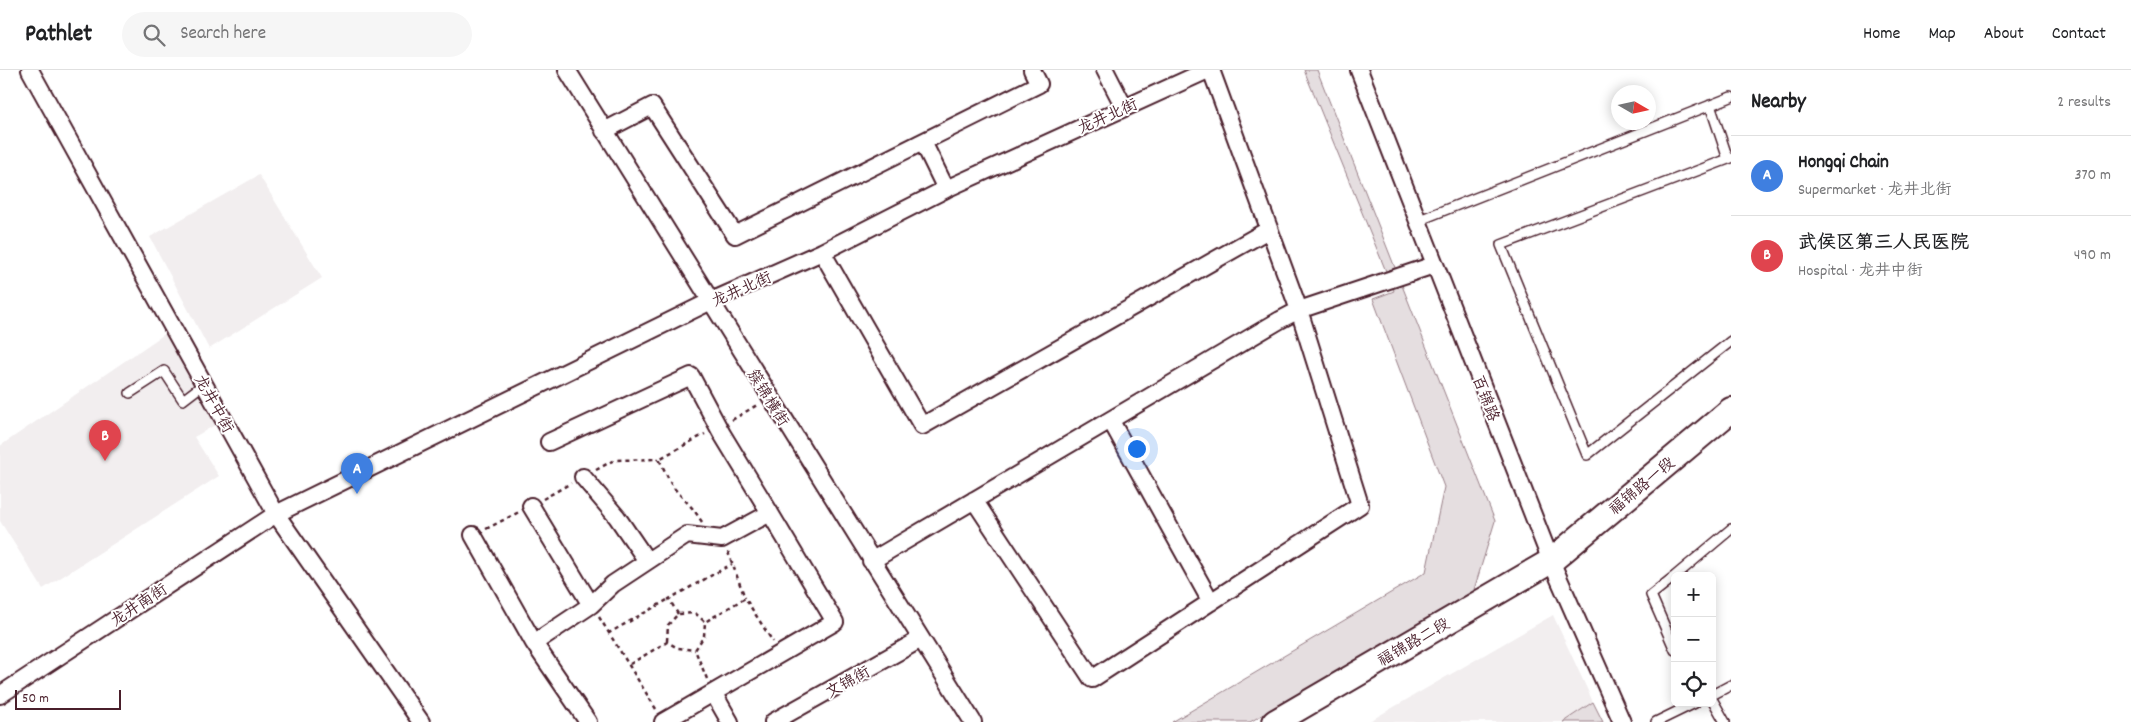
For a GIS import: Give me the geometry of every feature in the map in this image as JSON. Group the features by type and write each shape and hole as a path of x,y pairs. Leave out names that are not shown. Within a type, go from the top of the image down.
{"street":[{"name":"龙井中街","path":"30,70 276,514 421,722"},
{"name":"簇锦横街","path":"567,70 709,302 973,722"},
{"path":"604,131 652,106 735,235 1039,84 1032,70"},
{"path":"974,500 1092,679 1360,505 1299,310 1210,70"},
{"name":"龙井北街","path":"276,514 709,302 822,252 946,189 1124,107 1210,70"},
{"name":"百锦路","path":"1359,70 1553,566 1622,722"},
{"path":"1112,72 1124,107"},
{"path":"923,142 946,189"},
{"path":"822,252 922,426 1268,230"},
{"path":"871,561 1299,310 1434,265"},
{"path":"549,442 691,376 718,427 835,622 663,722"},
{"name":"福锦路一段","path":"1553,566 1731,410"},
{"path":"1111,421 1211,602"},
{"name":"福锦路一段","path":"1553,566 1731,425"},
{"path":"583,477 617,517 647,561"},
{"path":"531,506 591,605"},
{"path":"534,643 591,605 613,584 687,536 717,539 770,513"},
{"name":"龙井南街","path":"0,695 276,514"},
{"path":"473,535 534,643 588,722"},
{"name":"福锦路二段","path":"1275,722 1553,566"},
{"name":"福锦路二段","path":"1302,722 1553,566"},
{"name":"文锦街","path":"773,722 921,639"},
{"path":"714,694 730,722"}],"lane":[{"path":"1417,221 1731,97"},
{"path":"1710,106 1730,158 1501,245 1587,455 1731,341"},
{"path":"130,394 164,371 183,400 204,384"},
{"path":"1680,572 1731,529"},
{"path":"1671,579 1652,595 1671,640"},
{"path":"1716,693 1731,685"},
{"path":"1716,706 1725,722"},
{"path":"1656,722 1687,707"}],"path":[{"path":"614,460 659,459 770,399"},
{"path":"659,459 672,486 717,539 732,564 745,598 781,654"},
{"path":"609,633 732,564"},
{"path":"705,622 745,598"},
{"path":"669,599 678,614"},
{"path":"591,605 630,664 663,722"},
{"path":"667,642 668,625 678,614 695,613 705,622"},
{"path":"694,650 704,636 705,622"},
{"path":"667,642 678,648 694,650"},
{"path":"630,664 667,642"},
{"path":"694,650 714,694"}],"shaded area":[{"path":"1304,70 1317,70 1495,521 1473,593 1250,722 1172,722 1426,572 1444,487 1373,299 1394,291"},
{"path":"259,175 322,278 209,349 150,237"},
{"path":"166,333 217,424 194,437 219,476 43,589 0,521 0,446"},
{"path":"1553,615 1593,702 1563,722 1368,722"},
{"path":"1593,702 1603,722 1563,722"}],"place":[{"name":"武侯区第三人民医院","path":"105,461"},
{"name":"Hongqi Chain","path":"357,494"}]}
